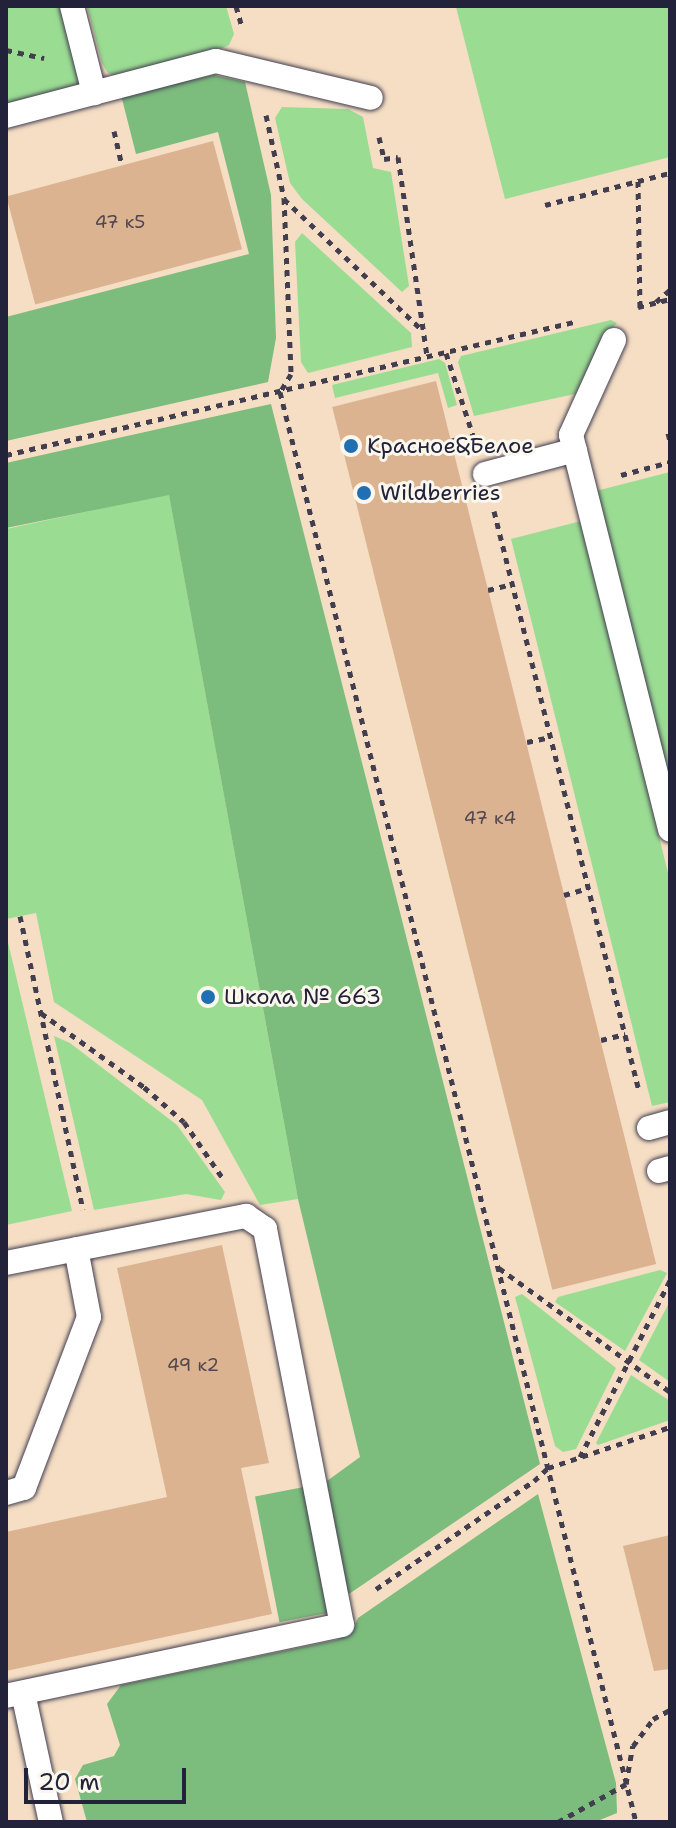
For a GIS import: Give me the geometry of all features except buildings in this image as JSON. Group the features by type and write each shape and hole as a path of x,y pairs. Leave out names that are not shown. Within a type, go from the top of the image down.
{"lane":[{"path":"72,6 94,93"},
{"path":"6,116 216,61 371,98"},
{"path":"614,340 571,435 670,830"},
{"path":"485,474 575,450"},
{"path":"6,1263 246,1216 265,1229 342,1625 14,1694 51,1822"},
{"path":"6,1493 24,1488 89,1317 83,1247"}],"path":[{"path":"236,6 255,72 284,198 291,374 280,392 636,1822"},
{"path":"371,98 384,159 398,157 427,357"},
{"path":"545,205 670,173"},
{"path":"614,340 641,306 638,181"},
{"path":"284,198 422,330"},
{"path":"655,303 670,290"},
{"path":"626,310 670,299"},
{"path":"6,455 581,321"},
{"path":"446,353 485,474 625,1034 659,1125"},
{"path":"668,433 670,441"},
{"path":"583,484 670,462"},
{"path":"488,590 512,584"},
{"path":"527,742 550,737"},
{"path":"564,895 588,888"},
{"path":"20,916 83,1247"},
{"path":"40,1013 144,1087 184,1122 246,1216"},
{"path":"601,1040 625,1034"},
{"path":"498,1268 670,1392"},
{"path":"579,1458 670,1280"},
{"path":"341,1613 534,1481 548,1468 670,1427"},
{"path":"626,1784 633,1746 653,1719 670,1710"},
{"path":"558,1822 626,1784"}],"green space":[{"path":"6,6 62,6 80,77 77,86 6,105"},
{"path":"87,6 226,6 234,34 229,45 212,53 116,77 107,72 102,63"},
{"path":"670,6 670,157 505,199 456,7"},
{"path":"214,75 245,82 271,195 276,338 268,382 6,441 6,317 249,254 218,132 136,154 121,95"},
{"path":"282,107 348,109 363,117 373,168 391,172 409,286 402,292 302,199 290,183 275,118"},
{"path":"302,233 411,333 412,347 308,373 301,362 295,242"},
{"path":"611,320 617,323 604,337 584,392 474,416 458,362 461,356"},
{"path":"439,359 445,363 457,405 448,408 438,373 335,398 332,385"},
{"path":"271,404 540,1464 346,1596 327,1481 360,1457 298,1199 169,495 6,528 6,463"},
{"path":"670,472 670,801 592,492"},
{"path":"169,494 298,1199 260,1205 202,1100 54,1002 36,913 6,919 6,529"},
{"path":"581,521 670,881 670,1102 652,1106 511,539"},
{"path":"6,934 72,1211 6,1225"},
{"path":"54,1036 70,1043 177,1125 225,1192 221,1200 186,1194 94,1210"},
{"path":"660,1270 667,1273 625,1351 555,1302 558,1297"},
{"path":"522,1294 616,1368 576,1449 563,1452 555,1446 515,1297"},
{"path":"670,1301 670,1382 639,1360"},
{"path":"631,1375 670,1401 670,1420 598,1445 596,1443"},
{"path":"309,1486 333,1612 279,1622 255,1496"},
{"path":"538,1494 616,1783 617,1813 595,1822 87,1822 75,1779 83,1765 114,1756 120,1745 107,1704 121,1685 336,1640 352,1632 358,1618"}],"place":[{"name":"Красное&Белое","path":"351,446"},
{"name":"Wildberries","path":"364,493"},
{"name":"Школа № 663","path":"208,997"}]}
